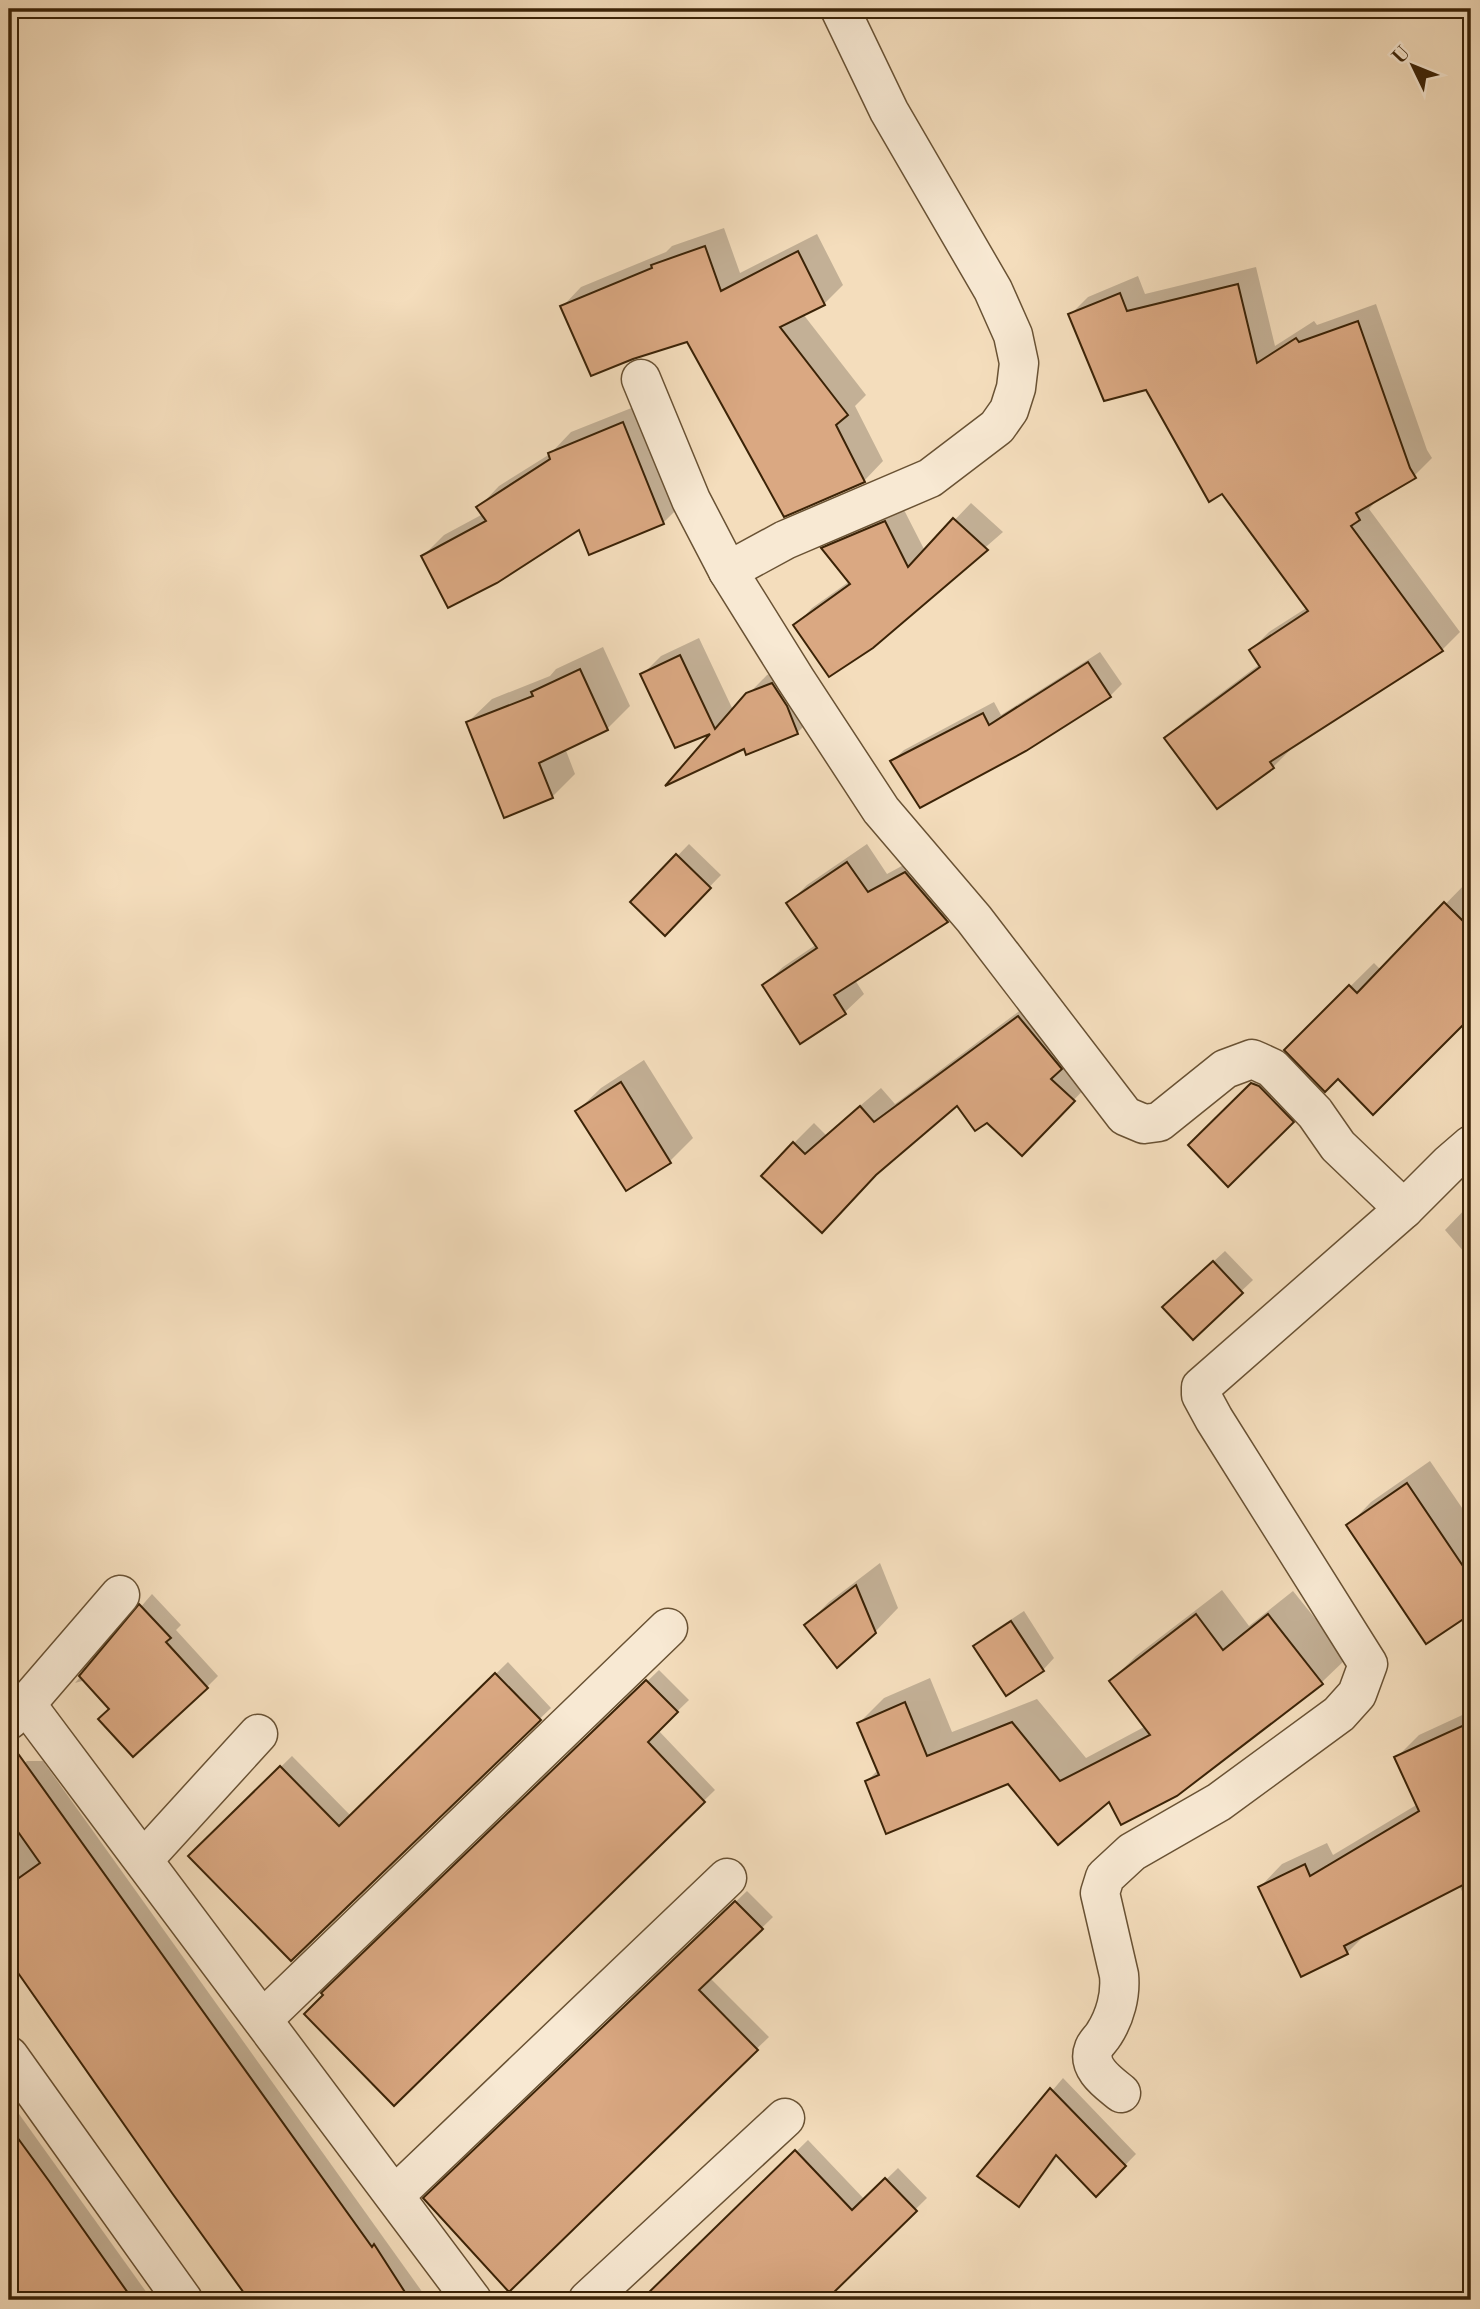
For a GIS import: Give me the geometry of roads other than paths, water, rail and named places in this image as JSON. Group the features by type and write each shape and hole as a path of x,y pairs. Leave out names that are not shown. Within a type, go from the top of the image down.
{"street":[{"path":"728,571 785,540 930,478 997,427 1009,410 1016,388 1019,363 1013,335 993,290 889,111 840,9"},
{"path":"641,379 691,500 728,571 881,810 974,919 1125,1116 1144,1124 1159,1122 1226,1069 1252,1059 1272,1068 1315,1113 1338,1146 1404,1209"},
{"path":"1121,2093 1101,2076 1093,2062 1093,2049 1106,2032 1120,1989 1100,1894 1105,1877 1132,1852 1219,1802 1339,1714 1357,1694 1368,1664 1214,1419 1201,1395 1201,1387 1404,1209 1471,1145"},
{"path":"120,1595 17,1712 144,1859 472,2300"},
{"path":"263,2020 668,1628"},
{"path":"144,1859 258,1734"},
{"path":"395,2195 727,1878"},
{"path":"9,2056 183,2300"},
{"path":"588,2300 785,2118"}]}
